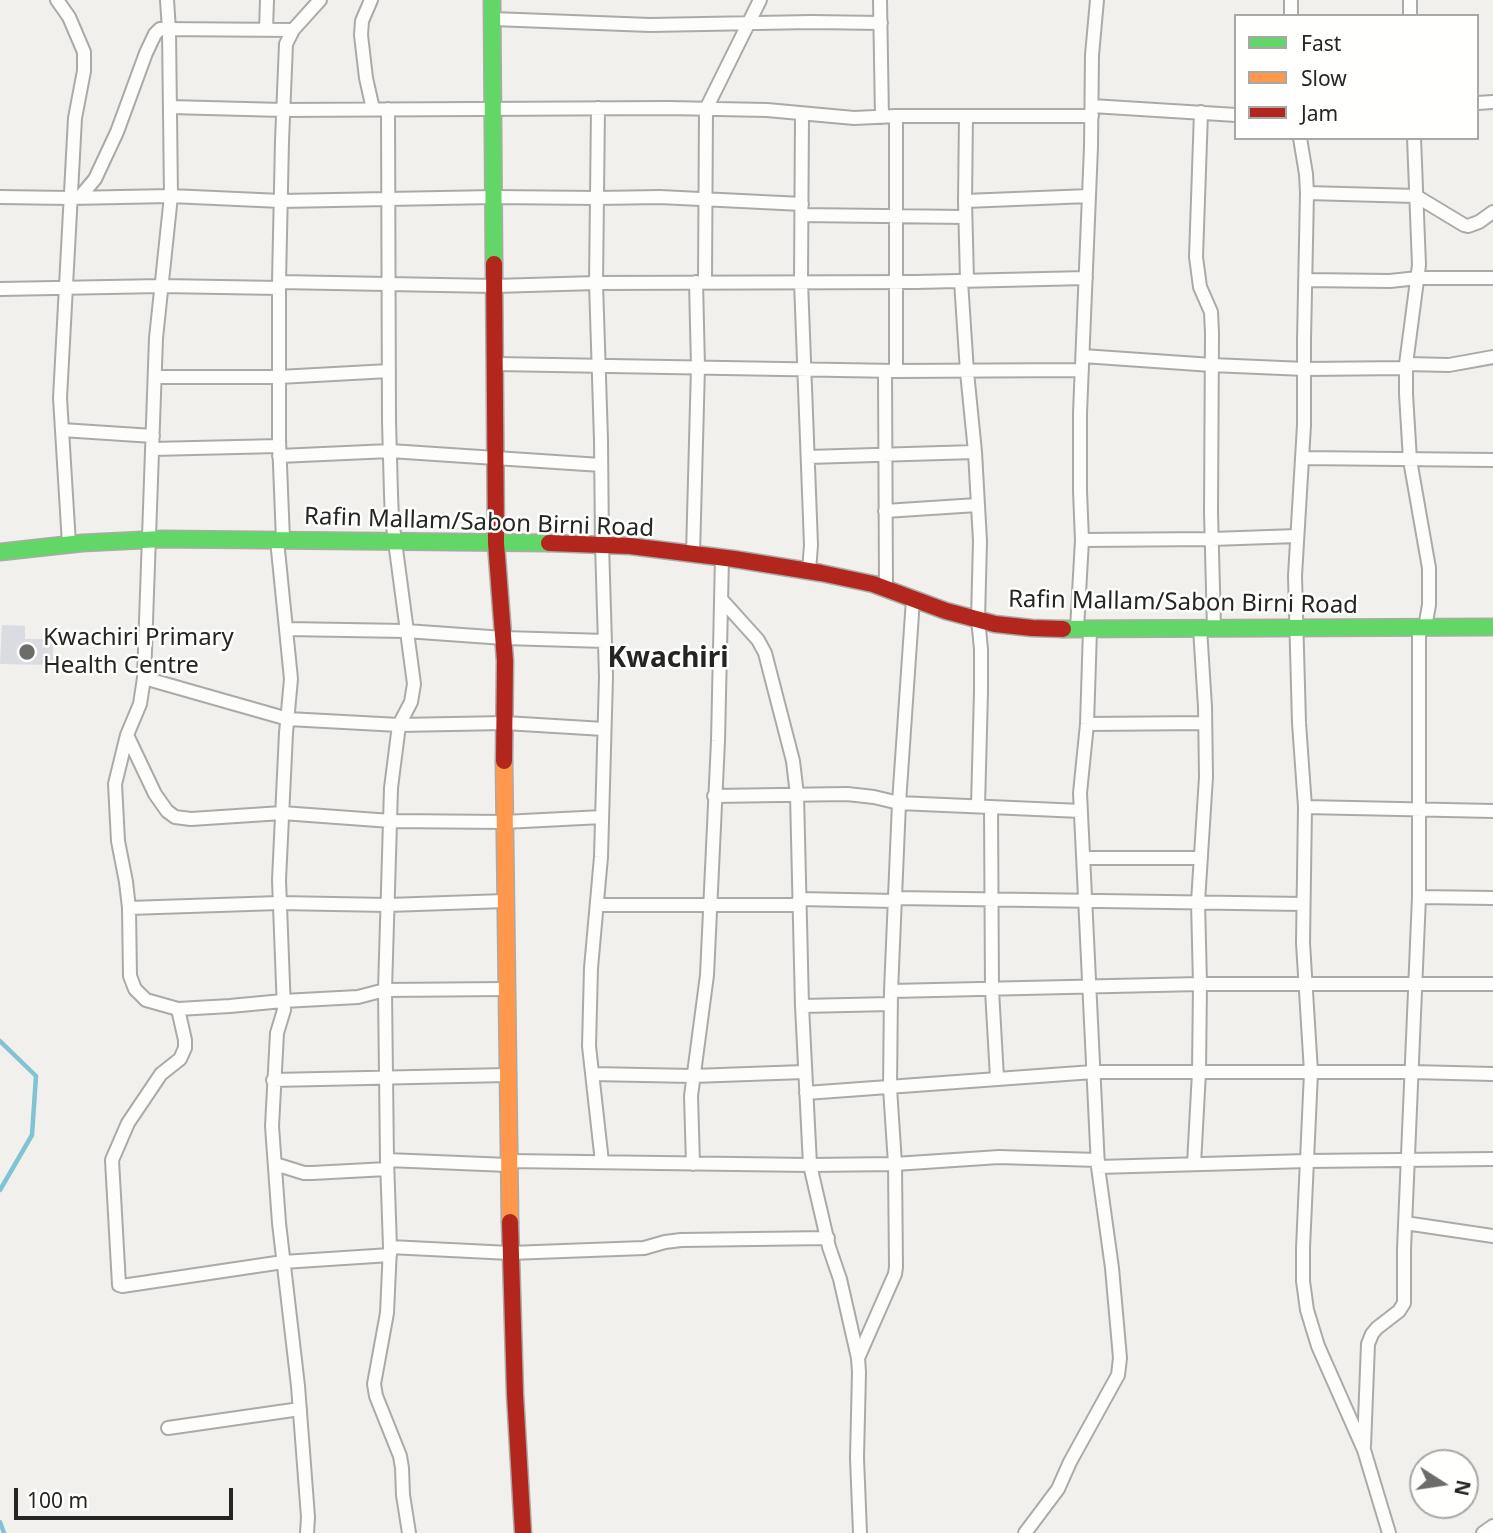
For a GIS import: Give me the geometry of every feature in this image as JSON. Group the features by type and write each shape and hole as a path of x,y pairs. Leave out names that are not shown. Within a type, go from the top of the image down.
{"street":[{"path":"57,0 69,17 85,52 85,71 75,118 75,198 65,288 60,398 69,544"},
{"path":"167,0 171,196 156,338 144,678 140,704 127,735 115,784 118,841 129,908 130,976 135,989 145,1000 178,1009 358,997 385,990 506,989"},
{"path":"266,30 267,0"},
{"path":"307,1533 300,1409 283,1262 272,1126 277,1032 284,1010 279,880 291,680 280,540 279,285 286,44 293,30 320,0"},
{"path":"370,0 360,35 373,109"},
{"path":"492,0 496,543 504,638 508,1163 514,1394 523,1533"},
{"path":"693,554 700,282 706,199 706,109 760,0"},
{"path":"880,0 882,117"},
{"path":"1025,1533 1058,1489 1118,1375 1120,1358 1098,1163 1080,793 1087,724 1080,491 1082,370 1092,55 1097,0"},
{"path":"493,19 650,25 881,23"},
{"path":"75,198 91,186 117,132 146,53 160,29 293,30"},
{"path":"170,107 283,110 706,109 767,110 854,118 1092,111 1234,115"},
{"path":"598,108 596,283 606,677 601,857 590,981 589,1045 602,1162"},
{"path":"388,109 392,519 414,684 411,702 399,725 391,788 385,990 390,1251 387,1313 374,1384 376,1396 400,1456 409,1533"},
{"path":"1194,1164 1199,1072 1198,902 1206,777 1207,628 1212,539 1211,312 1200,287 1196,257 1201,112"},
{"path":"802,114 801,282 811,545 809,571"},
{"path":"886,589 885,455 896,281 896,116"},
{"path":"966,116 964,281 967,372 980,541 978,619 981,692 978,806"},
{"path":"1300,140 1307,193 1305,369 1295,576 1299,723 1305,807 1305,984 1311,1072 1303,1281 1307,1310 1318,1346 1364,1450 1388,1533"},
{"path":"1364,1450 1368,1344 1377,1328 1403,1307 1419,897 1422,627 1429,605 1429,568 1410,460 1406,366 1418,278 1414,140"},
{"path":"1307,193 1416,196 1468,226 1493,212"},
{"path":"0,197 171,196 281,201 660,197 706,199 802,210 965,217"},
{"path":"965,201 1089,196"},
{"path":"0,289 1086,278"},
{"path":"1305,280 1493,278"},
{"path":"1083,356 1212,366 1305,369 1449,365 1493,357"},
{"path":"496,364 967,372 1082,370"},
{"path":"155,376 279,377 389,371"},
{"path":"62,430 153,436"},
{"path":"152,449 390,451 601,465"},
{"path":"808,457 975,452"},
{"path":"1302,458 1493,460"},
{"path":"886,511 977,505"},
{"path":"1082,540 1297,536"},
{"name":"Rafin Mallam/Sabon Birni Road","path":"0,552 149,539 602,544 722,557 809,571 873,584 946,611 995,624 1032,628 1083,630 1493,627"},
{"path":"693,1164 691,1096 706,975 718,741 722,557"},
{"path":"721,599 758,640 765,653 793,761 797,795 804,1072 810,1165 841,1279 858,1358 857,1458 860,1533"},
{"path":"858,1358 897,1267 890,1087 891,997 899,803 913,599"},
{"path":"286,629 406,631 605,641"},
{"path":"144,678 288,719 399,725 505,723 604,729"},
{"path":"1087,724 1205,723"},
{"path":"127,735 155,794 167,811 176,817 191,819 282,813 391,821 504,822 602,817"},
{"path":"714,796 847,794 899,803 1081,811"},
{"path":"991,807 992,990 997,1078"},
{"path":"1305,807 1493,811"},
{"path":"1083,858 1201,858"},
{"path":"1419,897 1493,898"},
{"path":"597,905 991,899 1303,904"},
{"path":"129,908 279,903 388,905 505,901"},
{"path":"802,1006 992,990 1200,984 1493,984"},
{"path":"178,1009 186,1040 185,1048 180,1059 161,1074 128,1123 112,1160 119,1285 283,1262 390,1251 510,1253 644,1248 681,1240 828,1238"},
{"path":"592,1074 693,1076 804,1072"},
{"path":"806,1093 1093,1072 1493,1074"},
{"path":"273,1080 507,1075"},
{"path":"275,1164 312,1173 387,1165 602,1162 895,1164 999,1157 1098,1163 1194,1164 1493,1159"},
{"path":"1405,1223 1493,1236"},
{"path":"168,1428 300,1409"},
{"path":"1483,1533 1493,1526"}],"building":[{"name":"Kwachiri Primary Health Centre","path":"2,625 25,626 25,639 53,639 53,665 0,664"}],"waterway":[{"path":"0,1041 36,1076 32,1135 0,1190"},
{"path":"0,1522 4,1533"}],"traffic: fast":[{"path":"492,0 494,264"},
{"path":"0,552 82,543 163,539 549,543"},
{"path":"1063,629 1493,627"}],"traffic: slow":[{"path":"504,761 510,1222"}],"traffic: jam":[{"path":"494,264 496,543 505,661 504,761"},
{"path":"549,543 630,546 821,573 873,584 946,611 995,624 1063,629"},
{"path":"510,1222 515,1394 523,1533"}],"place":[{"name":"Kwachiri Primary Health Centre","path":"27,652"}],"district":[{"name":"Kwachiri","path":"668,659"}]}
